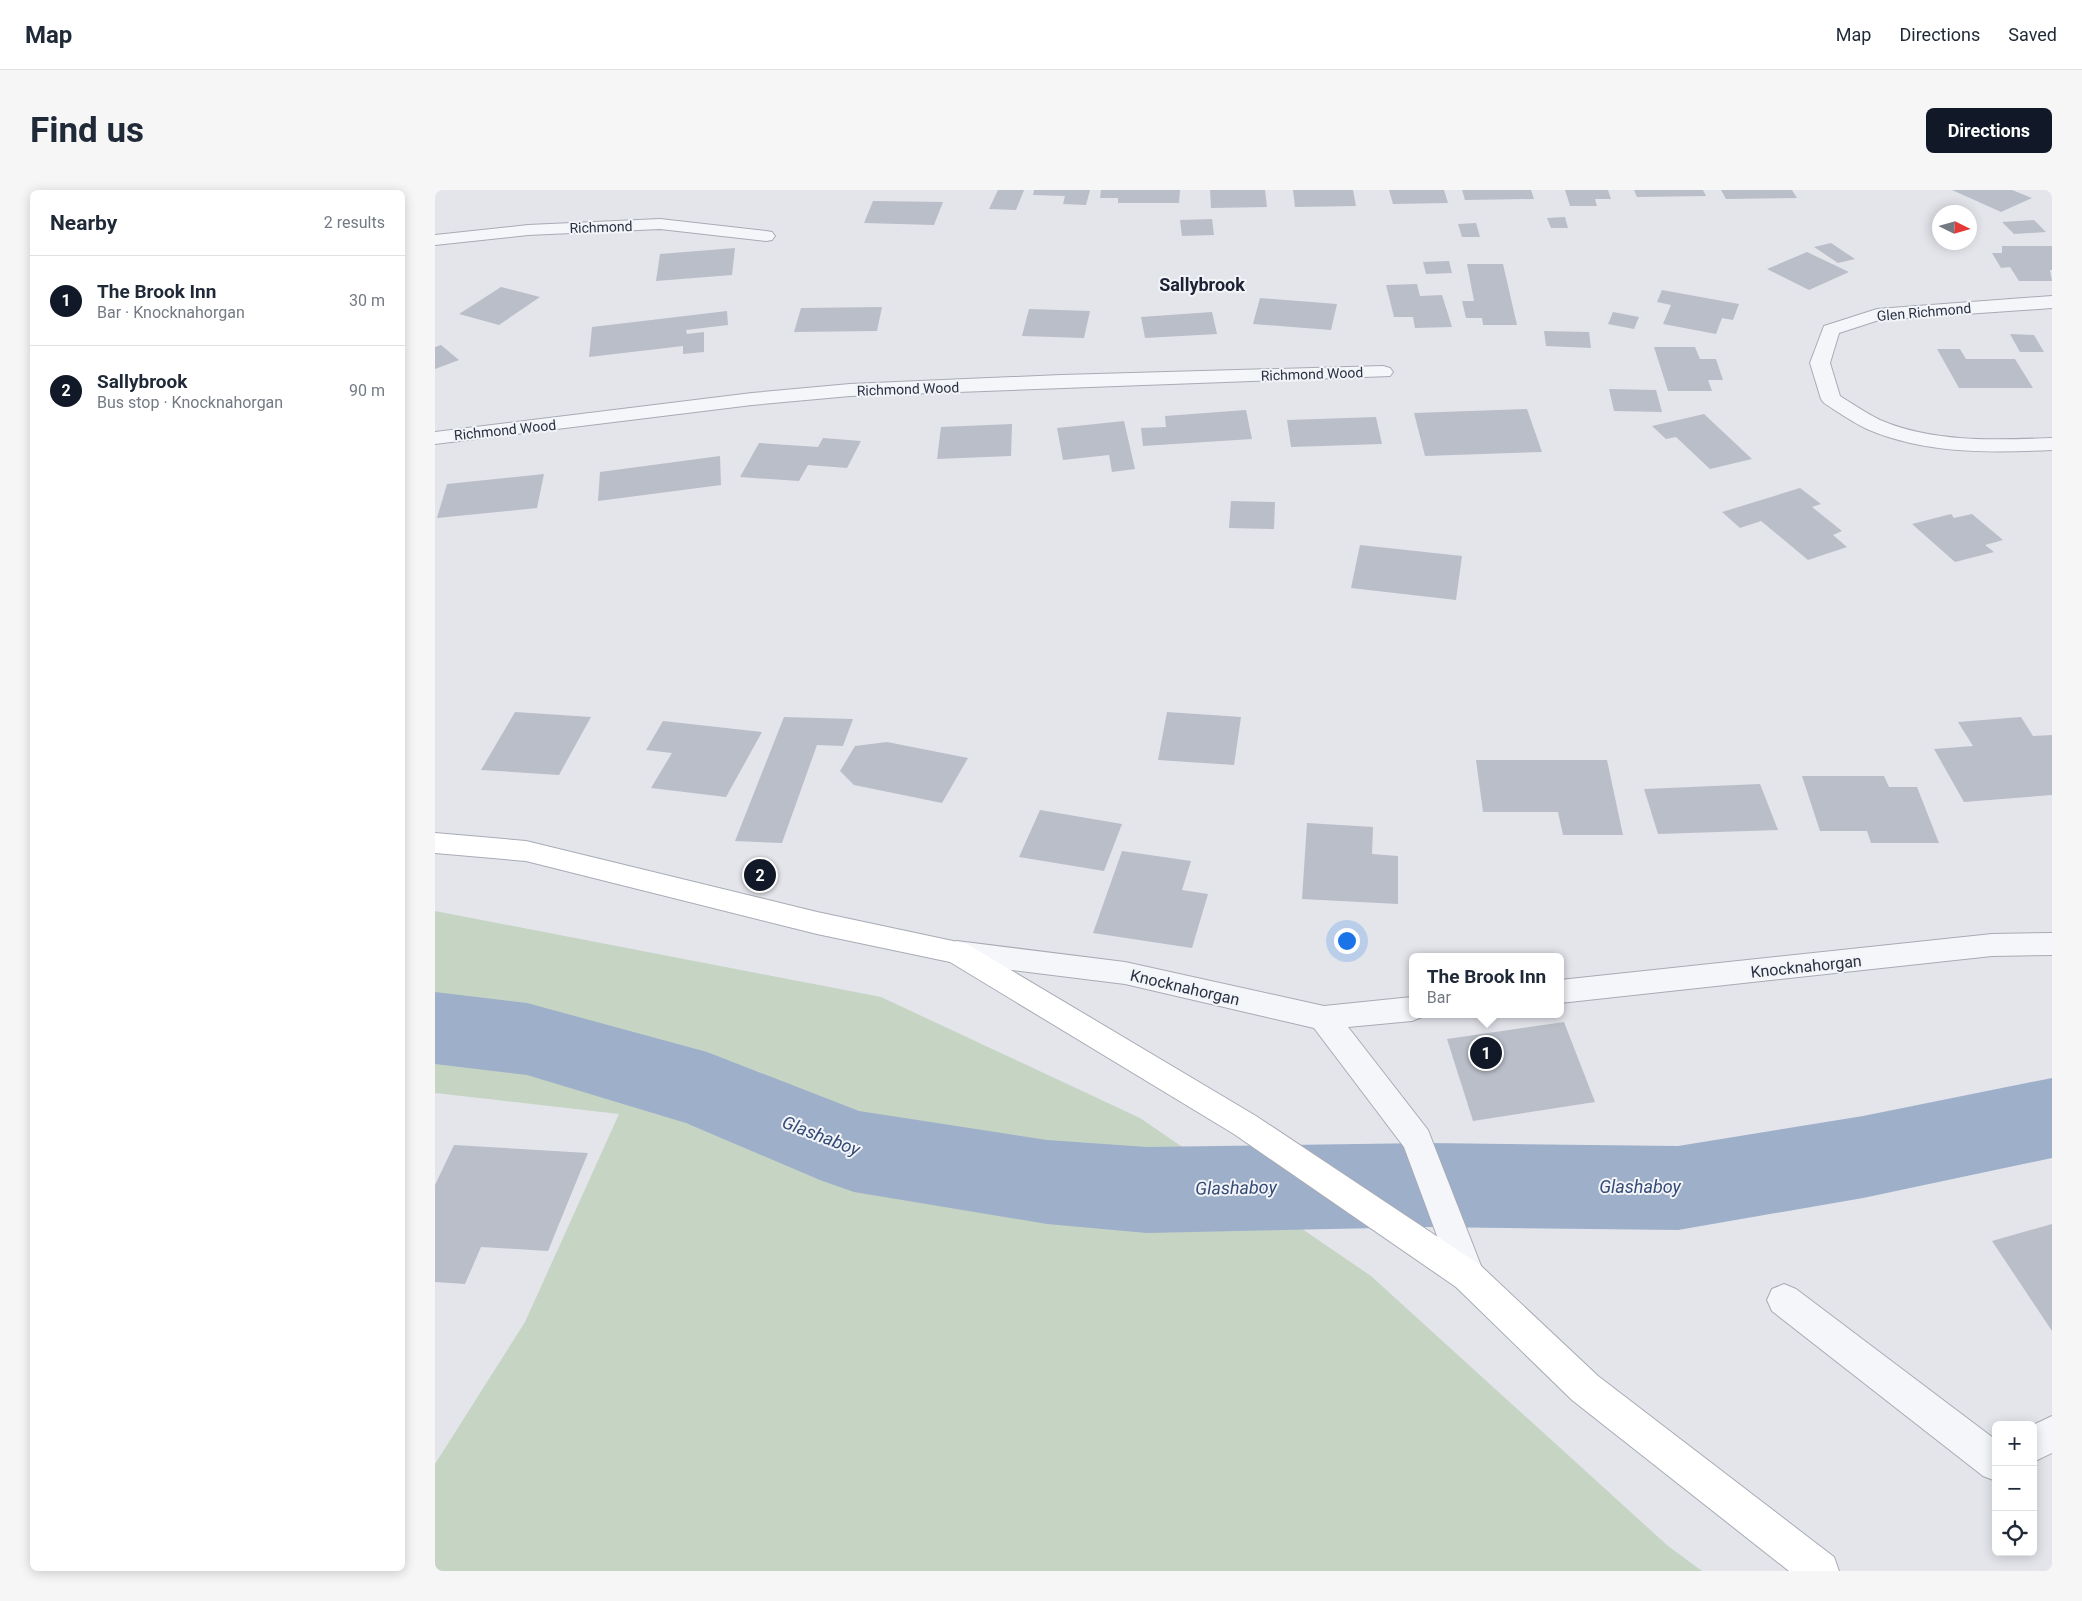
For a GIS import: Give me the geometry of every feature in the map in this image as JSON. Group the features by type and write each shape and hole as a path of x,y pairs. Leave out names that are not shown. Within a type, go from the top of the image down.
{"main road":[{"path":"435,843 526,851 817,923 957,952 1245,1125 1468,1276 1585,1388 1820,1571"}],"street":[{"name":"Richmond","path":"435,240 528,230 660,224 766,236"},
{"name":"Glen Richmond","path":"2052,302 1877,315 1831,330 1820,363 1831,400 1876,425 1931,442 1987,447 2052,444"},
{"name":"Richmond Wood","path":"435,438 752,399 850,390 1061,381 1383,372"},
{"name":"Knocknahorgan","path":"1564,992 1992,945 2052,944"},
{"name":"Knocknahorgan","path":"957,952 1125,973 1324,1018 1409,1008"},
{"path":"1324,1018 1417,1140 1468,1276"},
{"path":"1784,1300 1992,1460"},
{"path":"2037,1442 2052,1434"}],"green space":[{"path":"435,911 881,997 1140,1118 1371,1276 1668,1546 1702,1571 435,1571 435,1464 525,1322 619,1114 435,1093"}],"building":[{"path":"998,190 1024,190 1016,210 989,209"},
{"path":"1034,190 1090,190 1086,205 1063,204 1065,196 1033,195"},
{"path":"1101,190 1180,190 1179,203 1118,203 1118,198 1100,198"},
{"path":"1210,190 1265,190 1267,207 1211,208"},
{"path":"1293,190 1353,190 1356,206 1295,207"},
{"path":"1389,190 1444,190 1448,203 1393,204"},
{"path":"1462,190 1531,190 1534,199 1465,200"},
{"path":"1565,190 1608,190 1611,199 1595,199 1597,206 1570,206"},
{"path":"1634,190 1703,190 1706,196 1637,197"},
{"path":"1721,190 1792,190 1797,198 1726,199"},
{"path":"1952,190 2012,190 2032,198 2001,212"},
{"path":"873,201 943,202 934,225 864,223"},
{"path":"1565,217 1568,228 1551,228 1547,218"},
{"path":"1212,219 1214,235 1182,236 1180,220"},
{"path":"2034,220 2046,232 2014,234 2002,222"},
{"path":"1476,223 1480,237 1462,237 1458,224"},
{"path":"1831,243 1855,259 1838,263 1814,247"},
{"path":"2002,246 2052,246 2052,270 2050,270 2052,281 2019,281 2010,267 2001,268 1992,253 2002,253"},
{"path":"735,248 732,275 656,281 660,254"},
{"path":"1807,252 1849,272 1809,290 1767,269"},
{"path":"1449,261 1452,273 1426,274 1423,262"},
{"path":"1467,264 1503,264 1517,325 1483,325 1482,318 1466,318 1462,301 1474,301"},
{"path":"1417,284 1420,296 1442,295 1452,327 1415,328 1413,317 1394,317 1386,285"},
{"path":"501,287 540,297 499,325 459,314"},
{"path":"1662,290 1739,304 1733,320 1722,318 1716,334 1663,324 1671,305 1657,302"},
{"path":"1260,298 1337,304 1331,330 1253,324"},
{"path":"882,307 877,331 794,332 801,308"},
{"path":"1029,309 1090,311 1084,338 1022,336"},
{"path":"727,311 728,325 686,330 687,334 704,332 704,352 683,354 683,346 589,357 592,327"},
{"path":"1212,312 1217,334 1145,338 1141,317"},
{"path":"1613,312 1639,317 1634,329 1608,324"},
{"path":"1544,331 1589,332 1591,348 1546,346"},
{"path":"2010,334 2034,335 2044,352 2020,352"},
{"path":"441,345 459,360 435,369 435,347"},
{"path":"1654,347 1695,347 1700,359 1716,359 1723,380 1708,380 1712,391 1668,391"},
{"path":"1937,349 1960,349 1966,359 2015,359 2033,388 1959,388"},
{"path":"1609,389 1656,390 1662,412 1614,411"},
{"path":"1527,409 1542,452 1425,456 1414,413"},
{"path":"1246,410 1252,439 1143,446 1141,428 1166,427 1165,416"},
{"path":"1704,414 1752,459 1710,469 1676,437 1666,439 1652,426"},
{"path":"1376,417 1382,444 1291,447 1287,420"},
{"path":"1124,421 1135,469 1112,472 1109,455 1063,460 1057,428"},
{"path":"1012,424 1011,456 937,459 941,427"},
{"path":"823,438 861,441 847,468 808,465 799,481 740,477 759,443 818,447"},
{"path":"720,456 721,485 598,501 600,472"},
{"path":"544,474 537,508 437,518 447,484"},
{"path":"1800,488 1821,504 1812,507 1842,531 1833,535 1847,547 1808,560 1761,521 1740,528 1722,512"},
{"path":"1231,501 1275,502 1274,529 1229,528"},
{"path":"1951,514 1954,518 1972,514 2003,540 1985,545 1994,552 1955,562 1912,524"},
{"path":"1360,545 1462,556 1456,600 1351,588"},
{"path":"515,712 591,717 559,775 481,770"},
{"path":"1167,712 1241,717 1234,765 1158,760"},
{"path":"784,717 853,719 843,746 817,745 782,843 735,841"},
{"path":"2021,717 2033,736 2052,735 2052,795 1964,802 1934,749 1973,746 1958,722"},
{"path":"663,721 762,732 726,797 651,788 672,753 646,750"},
{"path":"887,742 968,758 942,803 854,785 840,771 855,746"},
{"path":"1476,760 1607,760 1623,835 1563,835 1558,812 1483,812"},
{"path":"1802,776 1884,776 1889,787 1917,787 1939,843 1871,843 1867,831 1820,831"},
{"path":"1760,784 1778,830 1658,834 1644,789"},
{"path":"1040,810 1122,824 1104,871 1019,857"},
{"path":"1307,823 1373,827 1372,854 1398,856 1398,904 1302,899"},
{"path":"1122,851 1191,861 1182,890 1208,894 1192,948 1093,933"},
{"path":"1564,1022 1595,1102 1473,1121 1447,1039"},
{"path":"454,1145 588,1153 548,1251 481,1247 465,1284 435,1282 435,1185"},
{"path":"2052,1224 2052,1331 1992,1241"}],"waterway":[{"name":"Glashaboy","path":"435,1028 527,1039 707,1091 854,1151 1047,1182 1147,1190 1428,1185 1678,1188 1863,1157 2052,1118"}],"place":[{"name":"Sallybrook","path":"760,875"},
{"name":"The Brook Inn","path":"1486,1053"}],"district":[{"name":"Sallybrook","path":"1202,285"}]}
